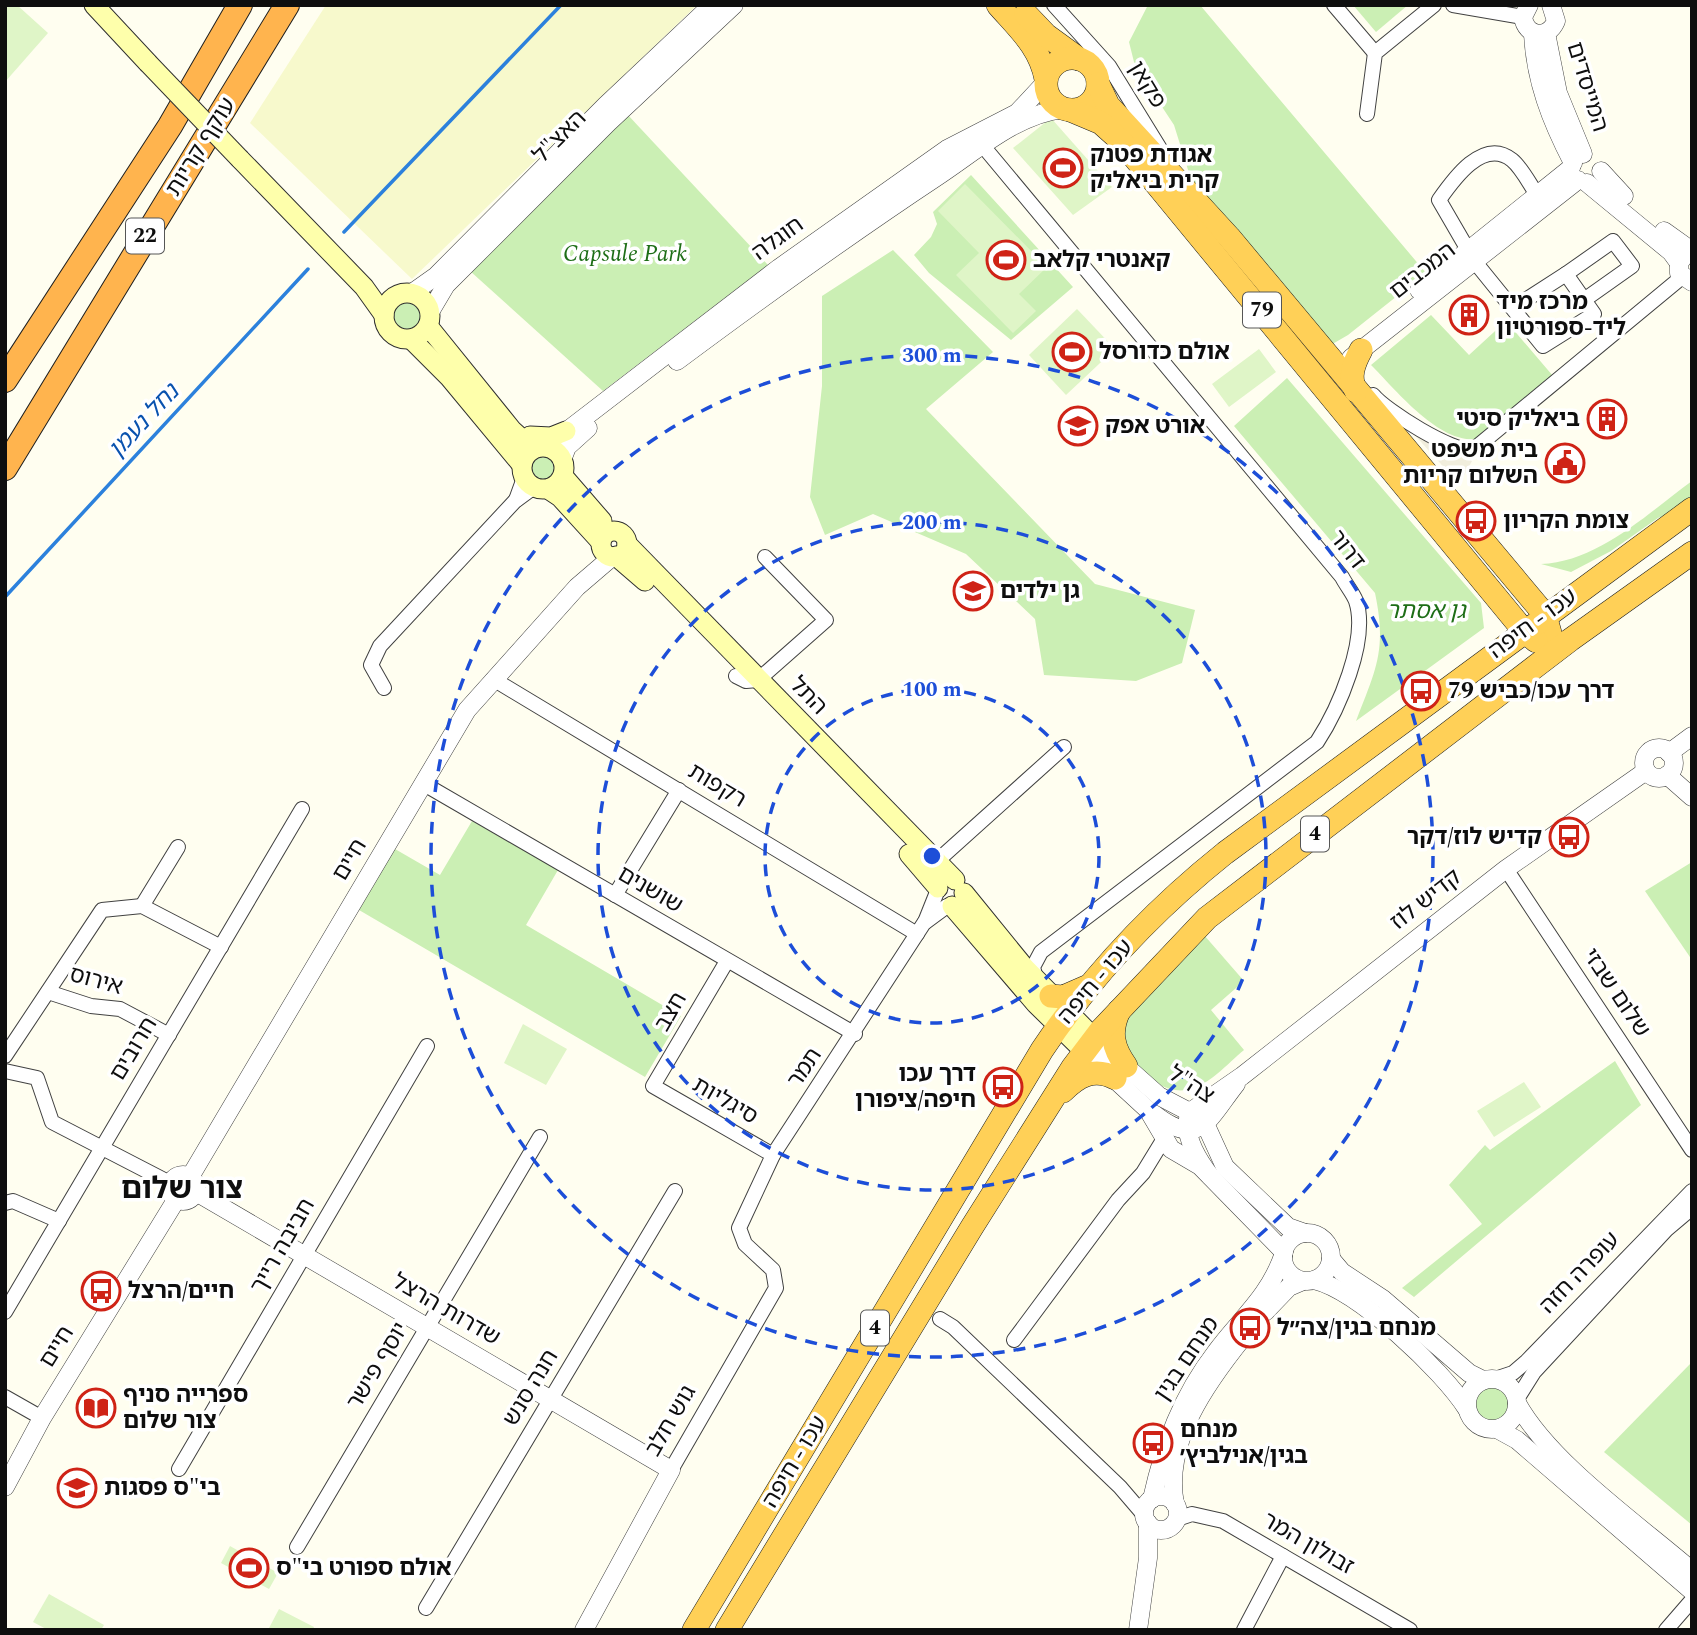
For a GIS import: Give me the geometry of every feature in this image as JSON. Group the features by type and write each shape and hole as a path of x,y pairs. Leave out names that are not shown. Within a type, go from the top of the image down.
{"highway":[{"path":"144,167 226,5"},
{"name":"עוקף קריות","path":"5,380 144,167 240,5"},
{"name":"עוקף קריות","path":"5,468 287,5"},
{"path":"209,137 301,5"},
{"path":"998,5 1033,44 1043,64 1050,100 1066,110 1088,104 1096,95 1098,83"},
{"name":"79","path":"1018,5 1046,35 1093,68 1108,104 1345,359 1356,391 1545,615 1555,651"},
{"path":"1046,81 1058,62 1079,59"},
{"name":"79","path":"1066,110 1101,123 1120,141 1296,351 1524,632 1555,651"},
{"name":"עכו - חיפה","path":"694,1630 1063,1020 1089,985 1200,873 1545,615 1692,509"},
{"name":"עכו - חיפה","path":"727,1630 1046,1109 1089,1045 1121,1008 1207,918 1555,651 1692,553"},
{"path":"1503,568 1536,589 1581,589"},
{"path":"1485,660 1506,625 1500,602"},
{"path":"1044,988 1070,995 1089,985"},
{"path":"1046,1109 1080,1077 1121,1072 1113,1036 1121,1008"}],"main road":[{"path":"94,5 364,287 384,315 390,332 396,337 411,339 429,319 424,300 405,294 351,265 317,237"},
{"path":"384,315 387,304 405,294"},
{"name":"התל","path":"429,319 560,497 758,680 936,862 949,894 1063,1020"},
{"name":"התל","path":"411,339 541,469"},
{"path":"512,430 538,438 566,431"},
{"name":"התל","path":"612,546 925,870 1011,951 1044,988 1063,1020"},
{"name":"צה\"ל","path":"1063,1020 1089,1045"}],"street":[{"name":"האצ\"ל","path":"405,294 436,276 606,106 712,5"},
{"name":"האצ\"ל","path":"429,319 446,285 609,122 734,5"},
{"name":"פקאן","path":"1054,5 1109,65 1192,197"},
{"path":"1334,5 1376,53"},
{"path":"1367,114 1376,53 1434,5"},
{"path":"1453,5 1526,11 1525,26 1539,33 1556,21 1551,5"},
{"name":"המייסדים","path":"1539,33 1582,170 1609,183 1677,243 1687,265"},
{"name":"חוגלה","path":"541,469 566,431 790,260 947,149 1017,113 1046,81"},
{"name":"חוגלה","path":"541,469 575,437 788,278 1032,115 1066,110"},
{"name":"דרור","path":"983,146 1342,577 1355,599 1358,611 1356,647 1345,687 1332,720 1317,742 1041,952"},
{"path":"1538,196 1512,160 1497,153 1464,167 1439,200 1472,256 1543,346 1594,314 1566,274"},
{"name":"המכבים","path":"1582,170 1345,359 1335,354 1472,256 1538,196 1582,170"},
{"path":"1513,308 1613,241 1623,247 1632,266 1584,300"},
{"path":"1296,351 1322,372 1345,359 1377,401 1426,431 1469,451 1490,437 1687,265"},
{"path":"1483,457 1490,437"},
{"path":"384,688 371,665 380,646 515,502 541,469"},
{"name":"חיים","path":"193,1185 467,710 612,546"},
{"path":"736,676 746,681 758,680 826,620 765,557"},
{"name":"רקפות","path":"494,679 679,790 921,929"},
{"path":"1692,736 1669,752 1656,749 1647,753 1644,762 1646,771 1653,777 1667,775 1692,797"},
{"path":"936,862 1064,747"},
{"path":"1667,775 1673,764 1669,752"},
{"name":"קדיש לוז","path":"1190,1112 1242,1076 1506,869 1646,771"},
{"name":"שושנים","path":"424,784 855,1034"},
{"path":"615,895 679,790"},
{"name":"חרובים","path":"5,1312 302,809"},
{"path":"142,906 178,848"},
{"name":"שלום שבזי","path":"1506,869 1691,1147"},
{"name":"תמר","path":"745,1244 739,1228 773,1155 855,1034 921,929 949,894"},
{"path":"5,1056 102,910 142,906 221,947"},
{"path":"1011,951 1031,954 1041,952"},
{"path":"1041,952 1033,967 1044,988"},
{"name":"חצב","path":"653,1086 727,961"},
{"name":"אירוס","path":"47,992 91,1006 120,1009 169,1035"},
{"name":"צה\"ל","path":"1089,1045 1121,1072 1207,1124 1225,1167 1288,1227 1306,1233"},
{"name":"חביבה רייך","path":"179,1469 427,1046"},
{"path":"5,1071 37,1078 52,1122 173,1191 181,1175 193,1185"},
{"name":"צה\"ל","path":"1121,1072 1155,1117 1171,1149 1211,1177 1284,1254"},
{"name":"קדיש לוז","path":"1207,1124 1242,1076"},
{"name":"סיגליות","path":"653,1086 773,1155"},
{"path":"1144,1105 1172,1127 1188,1131 1207,1124"},
{"path":"1190,1112 1188,1131 1197,1156 1211,1177"},
{"name":"יוסף פישר","path":"297,1547 540,1136"},
{"path":"1014,1339 1118,1200 1143,1173 1165,1137"},
{"path":"1143,1173 1160,1161 1180,1154"},
{"name":"שדרות הרצל","path":"193,1185 304,1256 671,1470"},
{"name":"חיים","path":"5,1487 173,1191"},
{"name":"חנה סנש","path":"426,1608 675,1191"},
{"name":"עופרה חזה","path":"1489,1380 1513,1373 1527,1361 1692,1191"},
{"path":"5,1203 13,1201 59,1221"},
{"name":"עופרה חזה","path":"1517,1401 1534,1373 1666,1230 1692,1208"},
{"path":"1692,1571 1555,1453 1528,1423 1509,1386 1469,1373 1383,1299 1342,1272 1331,1259 1325,1240 1306,1233 1289,1241 1284,1254 1287,1269 1308,1280 1331,1286 1366,1310 1441,1374 1478,1425 1497,1429 1517,1440 1692,1591"},
{"name":"גוש חלב","path":"584,1630 671,1470 776,1288 773,1270 745,1244"},
{"name":"מנחם בגין","path":"1138,1630 1148,1558 1148,1509 1163,1450 1190,1391 1214,1354 1268,1292 1284,1254"},
{"path":"1308,1280 1324,1275 1331,1259"},
{"name":"מנחם בגין","path":"1148,1558 1173,1517 1172,1469 1178,1442 1197,1405 1231,1352 1256,1321 1289,1287 1308,1280"},
{"path":"940,1319 953,1327 1120,1486 1148,1509 1157,1530 1173,1517 1164,1496 1148,1509"},
{"path":"1467,1409 1471,1390 1489,1380"},
{"path":"5,1397 42,1418"},
{"path":"1497,1429 1513,1418 1517,1401"},
{"name":"זבולון המר","path":"1173,1517 1192,1514 1223,1521 1410,1630"},
{"path":"1244,1630 1283,1556"},
{"path":"1666,1630 1692,1600"}],"green space":[{"path":"5,5 17,5 48,33 5,82"},
{"path":"326,5 697,5 412,279 250,123"},
{"path":"1148,5 1200,5 1426,273 1348,335 1329,346 1194,189 1174,125 1135,66 1129,42"},
{"path":"1353,5 1408,5 1376,32"},
{"name":"Capsule Park","path":"627,114 768,265 603,391 470,271"},
{"name":"אגודת פטנק קרית ביאליק","path":"1051,118 1112,187 1073,215 1013,148"},
{"path":"971,175 1073,287 1011,340 929,273 914,255 931,237 937,224 933,212"},
{"name":"קאנטרי קלאב","path":"965,184 1047,267 1019,294 1036,311 1013,333 956,275 979,253 938,211"},
{"path":"893,250 993,352 926,409 1095,584 1195,610 1182,663 1136,681 1044,675 1035,619 966,554 873,514 825,535 810,497 822,386 822,296"},
{"path":"407,298 419,303 424,315 419,327 407,332 395,327 390,315 395,303"},
{"name":"אולם כדורסל","path":"1077,309 1115,349 1066,395 1029,355"},
{"path":"1431,315 1469,355 1506,321 1553,376 1477,439 1448,433 1419,413 1371,365"},
{"path":"1259,349 1276,372 1229,407 1212,384"},
{"name":"גן אסתר","path":"1287,378 1481,603 1484,628 1356,721 1378,659 1380,630 1375,593 1234,426"},
{"path":"543,453 549,454 557,462 557,474 549,482 543,483 537,482 529,474 528,468 529,462 537,454"},
{"path":"1692,481 1692,500 1680,509 1658,518 1611,551 1571,572 1541,564 1582,555 1602,545 1640,521"},
{"path":"472,821 558,870 526,925 681,1016 645,1077 359,910 395,849 440,875"},
{"path":"1692,862 1692,960 1645,891"},
{"path":"1204,935 1244,981 1211,1010 1244,1050 1202,1084 1186,1090 1173,1090 1149,1078 1131,1056 1124,1030 1126,1018"},
{"path":"523,1024 567,1049 546,1085 504,1063"},
{"path":"1615,1061 1641,1105 1414,1297 1402,1288 1482,1224 1449,1185 1485,1145 1490,1150"},
{"path":"1524,1082 1541,1107 1494,1137 1477,1111"},
{"path":"1692,1362 1692,1525 1604,1452"},
{"path":"1492,1386 1505,1391 1510,1404 1505,1417 1492,1422 1479,1417 1474,1404 1479,1391"},
{"name":"אולם ספורט בי\"ס","path":"230,1546 278,1573 269,1589 221,1563"},
{"path":"49,1594 104,1625 101,1630 48,1630 33,1622"},
{"path":"279,1609 314,1627 313,1630 268,1630"}],"shaded area":[{"path":"1403,422 1472,461 1459,484"}],"waterway":[{"path":"344,232 561,5"},
{"name":"נחל נעמן","path":"5,597 308,269"}],"place":[{"name":"אגודת פטנק קרית ביאליק","path":"1063,168"},
{"name":"קאנטרי קלאב","path":"1006,260"},
{"name":"מרכז מיד ליד-ספורטיון","path":"1469,315"},
{"name":"אולם כדורסל","path":"1072,352"},
{"name":"ביאליק סיטי","path":"1607,419"},
{"name":"אורט אפק","path":"1078,426"},
{"name":"בית משפט השלום קריות","path":"1565,463"},
{"name":"צומת הקריון","path":"1476,521"},
{"name":"גן ילדים","path":"973,591"},
{"name":"דרך עכו/כביש 79","path":"1421,691"},
{"name":"קדיש לוז/דקר","path":"1569,837"},
{"name":"דרך עכו חיפה/ציפורן","path":"1003,1087"},
{"name":"חיים/הרצל","path":"101,1291"},
{"name":"מנחם בגין/צה״ל","path":"1250,1328"},
{"name":"ספרייה סניף צור שלום","path":"96,1408"},
{"name":"מנחם בגין/אנילביץ׳","path":"1153,1443"},
{"name":"בי\"ס פסגות","path":"77,1488"},
{"name":"אולם ספורט בי\"ס","path":"249,1568"}],"district":[{"name":"צור שלום","path":"182,1189"}]}
